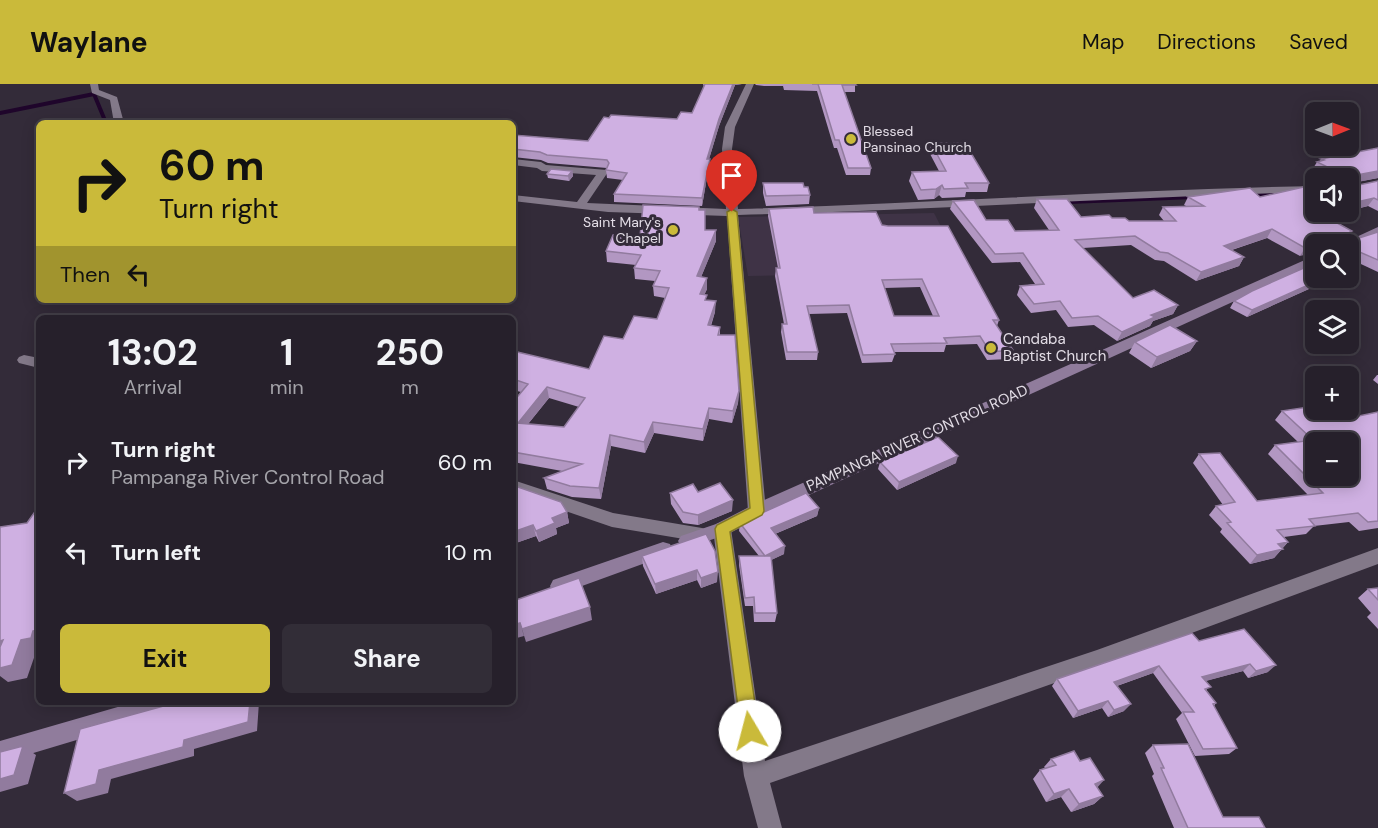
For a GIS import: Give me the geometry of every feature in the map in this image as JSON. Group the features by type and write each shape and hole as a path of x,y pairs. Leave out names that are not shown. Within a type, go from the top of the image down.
{"main road":[{"path":"1359,239 1378,231"},
{"name":"PAMPANGA RIVER CONTROL ROAD","path":"545,591 712,532 1305,264"},
{"path":"0,752 160,705"}],"street":[{"path":"94,84 94,91 114,99 118,120"},
{"path":"750,84 728,134 727,149 757,511"},
{"path":"516,162 541,165 542,168 603,172 580,206"},
{"path":"516,198 580,206 677,213 879,208 1182,192 1305,189"},
{"path":"516,487 612,520 712,532 756,776 770,828"},
{"path":"756,776 1097,658 1378,556"}],"shaded area":[{"path":"934,213 964,271 748,276 738,217"}],"building":[{"path":"705,84 733,84 707,159 710,159 702,198 614,194 627,173 606,170 609,163 607,160 547,155 516,149 516,135 588,141 604,117 609,118 611,115 677,119 681,112 692,113"},
{"path":"818,84 856,85 842,85 871,168 848,168 839,140 835,140"},
{"path":"931,143 965,143 989,183 965,183 968,188 944,189 942,185 936,189 921,190 912,172 946,171"},
{"path":"1378,148 1378,171 1359,175 1359,168 1329,168 1317,162 1337,156 1359,156 1359,152"},
{"path":"551,169 572,171 568,176 547,174"},
{"path":"1378,181 1378,200 1374,198 1359,201 1359,185"},
{"path":"763,183 803,183 804,187 808,187 810,195 766,196"},
{"path":"1305,187 1305,222 1335,222 1352,231 1347,234 1305,234 1305,248 1272,229 1224,246 1244,257 1201,272 1168,253 1160,252 1135,236 1075,240 1133,298 1154,290 1178,305 1151,315 1155,317 1122,332 1098,316 1072,318 1060,301 1034,304 1020,286 1044,284 1023,253 995,254 953,201 974,200 986,220 1008,220 1015,231 1059,230 1037,199 1067,199 1081,217 1109,215 1112,218 1125,218 1129,221 1176,221 1163,207 1204,206 1188,197 1250,188 1260,197"},
{"path":"643,205 699,207 699,210 705,210 705,230 716,230 697,276 707,278 700,294 707,295 705,300 716,301 708,325 720,327 718,335 735,335 739,391 733,411 709,408 703,429 653,422 644,442 610,435 599,488 570,486 544,478 582,464 516,453 516,398 528,384 516,380 516,352 589,369 604,336 623,339 634,316 657,319 669,288 653,286 660,271 634,268 641,255 606,251 613,235 640,237","holes":["547,387 585,398 564,427 518,423"]},
{"path":"813,207 814,213 876,212 882,225 948,226 999,320 993,320 1013,350 990,352 980,336 944,338 947,343 891,344 895,354 863,355 849,305 807,306 818,352 787,352 782,324 787,324 776,268 780,268 769,209","holes":["922,279 939,316 894,316 882,280"]},
{"path":"1378,232 1378,260 1359,252 1359,238"},
{"path":"1305,267 1305,286 1252,310 1234,301"},
{"path":"1170,325 1197,341 1157,357 1135,342"},
{"path":"1305,408 1305,420 1359,420 1359,416 1378,412 1378,521 1368,522 1358,513 1309,519 1315,526 1277,530 1288,542 1278,544 1283,549 1257,555 1227,523 1231,522 1216,506 1235,502 1199,454 1220,453 1257,501 1323,493 1316,486 1359,486 1359,432 1305,433 1282,411"},
{"path":"938,437 958,456 899,482 880,462"},
{"path":"1305,441 1305,475 1275,445"},
{"path":"720,483 733,500 698,515 683,512 670,493 693,484 698,492"},
{"path":"516,488 561,502 567,512 552,518 555,523 536,531 533,525 516,531"},
{"path":"806,493 819,508 771,528 785,546 765,556 740,523"},
{"path":"36,510 36,630 33,631 31,638 21,640 12,665 0,668 0,647 3,640 0,641 0,527 27,523"},
{"path":"706,534 715,551 718,572 701,578 697,570 655,584 642,556"},
{"path":"739,556 771,556 777,613 755,613 754,597 745,598"},
{"path":"579,578 590,607 522,629 520,623 516,624 516,600"},
{"path":"1378,588 1378,600 1368,589"},
{"path":"1244,629 1276,665 1256,671 1250,664 1202,677 1211,687 1205,689 1216,703 1213,704 1237,748 1203,749 1183,712 1194,712 1159,666 1114,682 1131,704 1114,710 1108,701 1078,711 1057,679 1192,633 1199,641"},
{"path":"167,705 250,705 248,722 184,740 183,747 99,770 96,784 64,793 80,729"},
{"path":"1188,744 1223,817 1259,817 1265,828 1188,828 1153,745"},
{"path":"23,746 14,775 0,779 0,752"},
{"path":"1074,751 1080,761 1090,758 1104,780 1095,784 1103,796 1079,804 1069,789 1054,794 1040,770 1056,765 1051,759"}],"waterway":[{"path":"0,113 94,94 105,120"},
{"path":"1252,195 1281,194"},
{"path":"1069,202 1194,197"}],"place":[{"name":"Blessed Pansinao Church","path":"851,139"},
{"name":"Saint Mary's Chapel","path":"673,230"},
{"name":"Candaba Baptist Church","path":"991,348"}],"route":[{"path":"732,212 757,511 722,529 750,731"}]}
